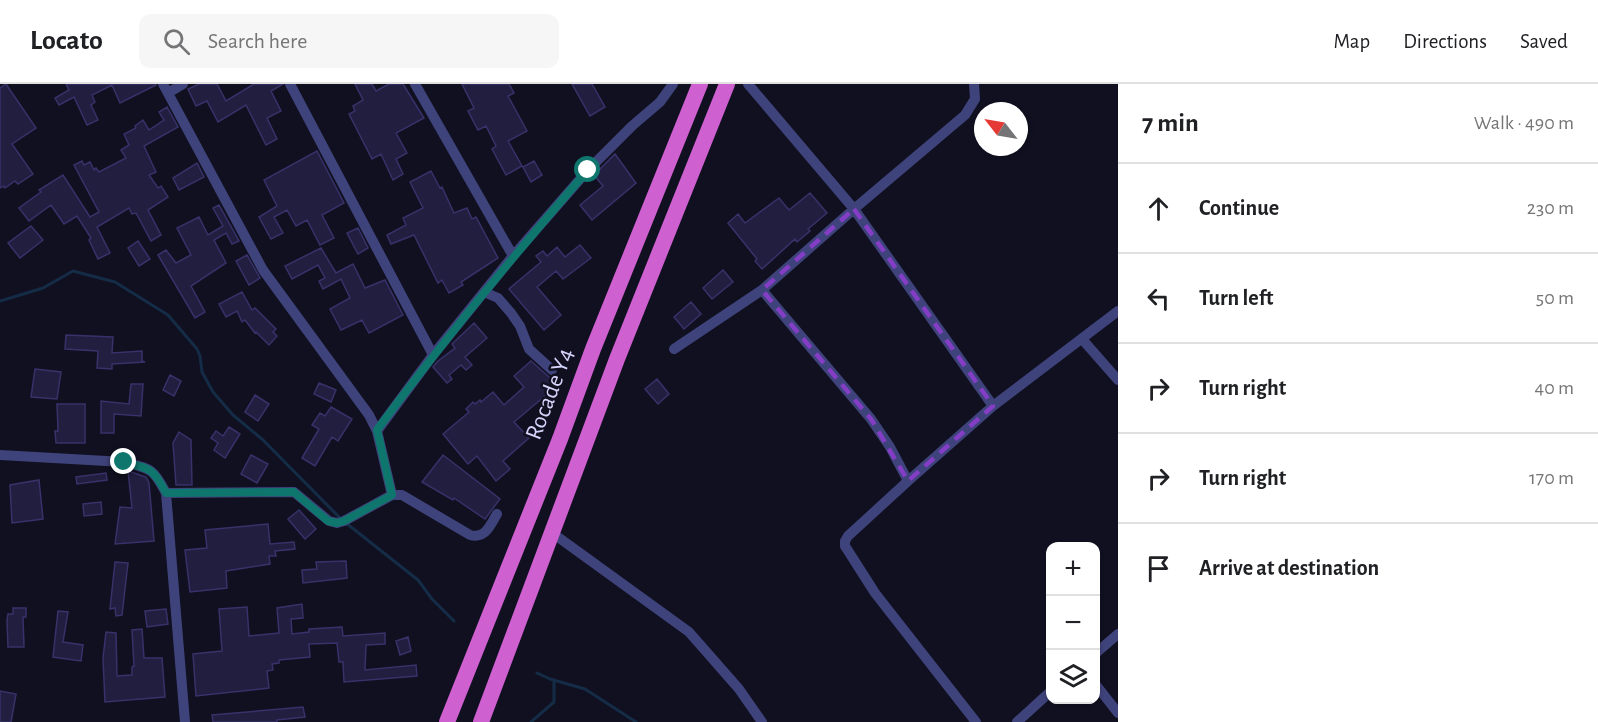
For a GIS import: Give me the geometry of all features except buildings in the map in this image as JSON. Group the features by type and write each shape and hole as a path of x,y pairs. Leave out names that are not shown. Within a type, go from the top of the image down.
{"highway":[{"name":"Rocade Y4","path":"447,722 700,84"},
{"name":"Rocade Y4","path":"481,722 551,532 727,84"}],"street":[{"path":"183,84 165,89 263,270 369,415 377,430 392,495"},
{"path":"290,84 433,355"},
{"path":"415,84 513,256"},
{"path":"377,430 433,355 513,256 588,170 660,102 673,84"},
{"path":"674,350 762,290 965,115 975,99 974,84"},
{"path":"752,86 854,209 993,406"},
{"path":"762,290 871,419 890,447 908,481"},
{"path":"484,292 498,298 520,326 529,349 552,370"},
{"path":"976,722 875,593 845,546 845,541 908,481 993,406 1118,311"},
{"path":"1082,339 1118,380"},
{"path":"0,455 124,462 143,467 156,474 166,493 186,722"},
{"path":"166,493 294,492 328,521 337,523 392,495 402,495 477,537 486,532 497,514"},
{"path":"551,532 689,632 739,689 762,722"},
{"path":"1099,650 1118,634"},
{"path":"1100,691 1118,713"},
{"path":"1017,722 1046,696"}],"highlighted area":[{"path":"854,209 993,406 908,481 871,419 762,290"}],"waterway":[{"path":"0,301 43,288 73,271 115,282 168,315 197,349 202,372 213,392 233,415 263,440 341,519"},
{"path":"346,523 418,580 432,599 454,621"},
{"path":"537,673 585,689 636,722"},
{"path":"531,722 554,702 554,680"}],"route":[{"path":"124,462 143,467 156,474 166,493 294,492 328,521 337,523 392,495 377,430 433,355 513,256 588,170"}]}
